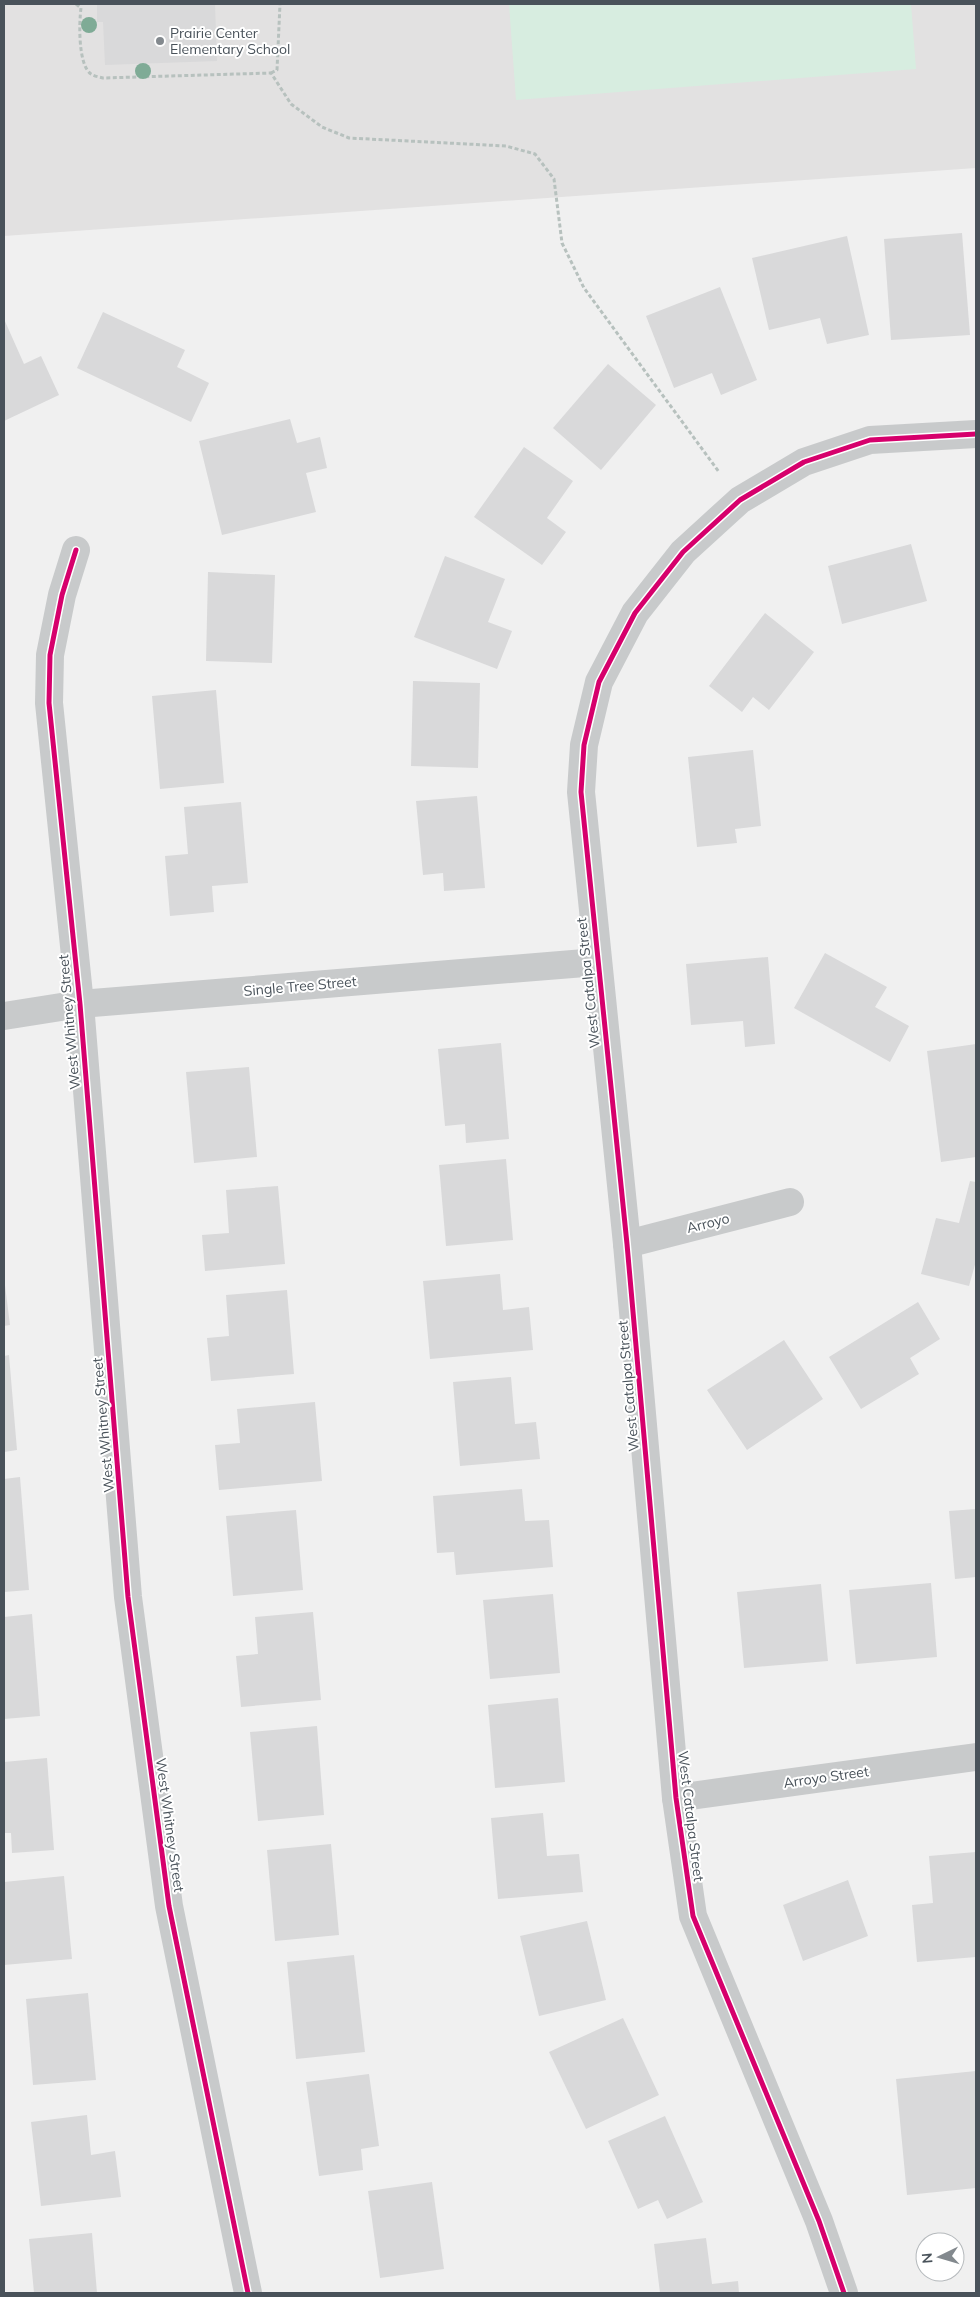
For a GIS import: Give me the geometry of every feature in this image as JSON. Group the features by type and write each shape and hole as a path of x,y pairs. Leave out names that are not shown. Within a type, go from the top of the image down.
{"street":[{"name":"West Catalpa Street","path":"844,2293 819,2221 693,1916 676,1798 627,1244 581,792 584,745 599,682 635,613 683,552 740,500 804,462 870,440 976,434"},
{"name":"West Whitney Street","path":"76,550 62,595 50,656 49,704 80,1004 129,1606 169,1906 248,2293"},
{"name":"Single Tree Street","path":"4,1016 80,1004 597,962"},
{"name":"Arroyo","path":"627,1244 790,1202"},
{"name":"Arroyo Street","path":"676,1798 976,1757"}],"path":[{"path":"76,4 81,8 79,23 84,65 91,74 103,78 271,73 277,70 280,4"},
{"path":"271,73 291,104 322,127 349,138 506,146 535,154 554,179 562,243 584,288 740,500"}],"shaded area":[{"path":"4,4 976,4 976,168 4,236"}],"green space":[{"path":"509,4 911,4 916,69 516,100"}],"building":[{"name":"Prairie Center Elementary School","path":"97,4 215,4 217,61 105,65 103,22 97,22"},
{"path":"962,233 970,335 891,340 884,239"},
{"path":"847,236 869,335 827,344 820,318 769,330 752,258"},
{"path":"720,287 757,380 721,395 712,373 674,388 646,316"},
{"path":"103,312 185,350 177,367 209,383 191,422 77,368"},
{"path":"4,319 24,364 41,356 59,395 4,421"},
{"path":"608,364 656,405 601,470 553,428"},
{"path":"290,419 297,443 320,437 327,468 306,473 316,512 222,535 199,441"},
{"path":"524,447 573,481 547,518 566,532 542,565 474,517"},
{"path":"911,544 927,601 842,624 828,566"},
{"path":"445,556 505,579 488,622 512,631 497,669 414,637"},
{"path":"208,572 275,575 272,663 206,661"},
{"path":"765,613 814,652 769,710 753,697 742,712 709,686"},
{"path":"413,681 480,683 478,768 411,766"},
{"path":"216,690 224,783 160,789 152,696"},
{"path":"753,750 761,826 735,829 737,843 697,847 688,757"},
{"path":"477,796 485,888 444,891 443,873 423,875 416,801"},
{"path":"241,802 248,883 212,886 214,912 170,916 165,856 188,854 184,807"},
{"path":"825,953 887,987 875,1007 909,1026 890,1062 794,1008"},
{"path":"768,957 775,1044 745,1047 743,1021 691,1025 686,964"},
{"path":"501,1043 509,1139 466,1143 465,1124 445,1126 438,1049"},
{"path":"976,1044 976,1157 941,1162 927,1051"},
{"path":"249,1067 257,1157 194,1163 186,1072"},
{"path":"506,1159 513,1240 446,1246 439,1165"},
{"path":"970,1181 976,1182 976,1261 969,1286 921,1274 936,1218 959,1223"},
{"path":"278,1186 285,1264 205,1271 202,1235 229,1233 226,1190"},
{"path":"500,1274 503,1310 529,1307 533,1350 430,1359 423,1281"},
{"path":"4,1277 10,1325 4,1326"},
{"path":"287,1290 294,1374 211,1381 207,1338 229,1336 226,1295"},
{"path":"918,1302 940,1339 910,1358 919,1374 861,1409 829,1357"},
{"path":"784,1340 823,1399 747,1450 707,1390"},
{"path":"9,1355 17,1450 4,1452 4,1356"},
{"path":"511,1377 515,1424 536,1422 540,1459 460,1466 453,1382"},
{"path":"315,1402 322,1481 219,1490 215,1445 240,1443 237,1409"},
{"path":"20,1477 29,1590 4,1592 4,1479"},
{"path":"522,1489 525,1521 549,1520 553,1567 456,1575 454,1552 437,1553 433,1496"},
{"path":"976,1509 976,1577 955,1579 949,1511"},
{"path":"296,1510 303,1590 233,1596 226,1516"},
{"path":"931,1583 937,1657 856,1664 849,1590"},
{"path":"821,1584 828,1661 744,1668 737,1592"},
{"path":"553,1594 560,1673 490,1679 483,1600"},
{"path":"313,1612 321,1700 241,1707 236,1656 258,1654 255,1617"},
{"path":"32,1614 40,1716 4,1719 4,1617"},
{"path":"558,1698 565,1782 495,1788 488,1705"},
{"path":"317,1726 324,1815 258,1821 250,1732"},
{"path":"47,1758 54,1850 12,1853 11,1833 4,1833 4,1762"},
{"path":"543,1813 547,1856 579,1854 583,1892 498,1899 491,1818"},
{"path":"331,1844 339,1935 275,1941 267,1850"},
{"path":"976,1852 976,1957 917,1962 912,1905 933,1903 929,1856"},
{"path":"64,1876 72,1959 4,1965 4,1882"},
{"path":"848,1880 868,1936 803,1961 783,1905"},
{"path":"587,1921 606,2000 539,2016 520,1936"},
{"path":"354,1955 365,2052 296,2059 287,1962"},
{"path":"88,1993 96,2080 33,2085 26,1999"},
{"path":"623,2018 659,2095 586,2129 549,2052"},
{"path":"976,2071 976,2188 907,2195 896,2079"},
{"path":"369,2074 379,2146 361,2149 363,2170 319,2176 306,2082"},
{"path":"87,2115 91,2155 115,2151 121,2197 41,2206 31,2122"},
{"path":"665,2116 703,2202 667,2219 658,2200 638,2209 608,2141"},
{"path":"432,2182 444,2269 380,2278 368,2191"},
{"path":"92,2233 97,2293 34,2293 29,2239"},
{"path":"706,2238 712,2284 738,2281 739,2293 660,2293 654,2244"}],"cycle path":[{"path":"844,2293 819,2221 693,1916 676,1798 627,1244 581,792 584,745 599,682 635,613 683,552 740,500 804,462 870,440 976,434"},
{"path":"76,550 62,595 50,655 49,703 80,1004 128,1597 169,1906 248,2293"}],"place":[{"name":"Prairie Center Elementary School","path":"160,41"}]}
